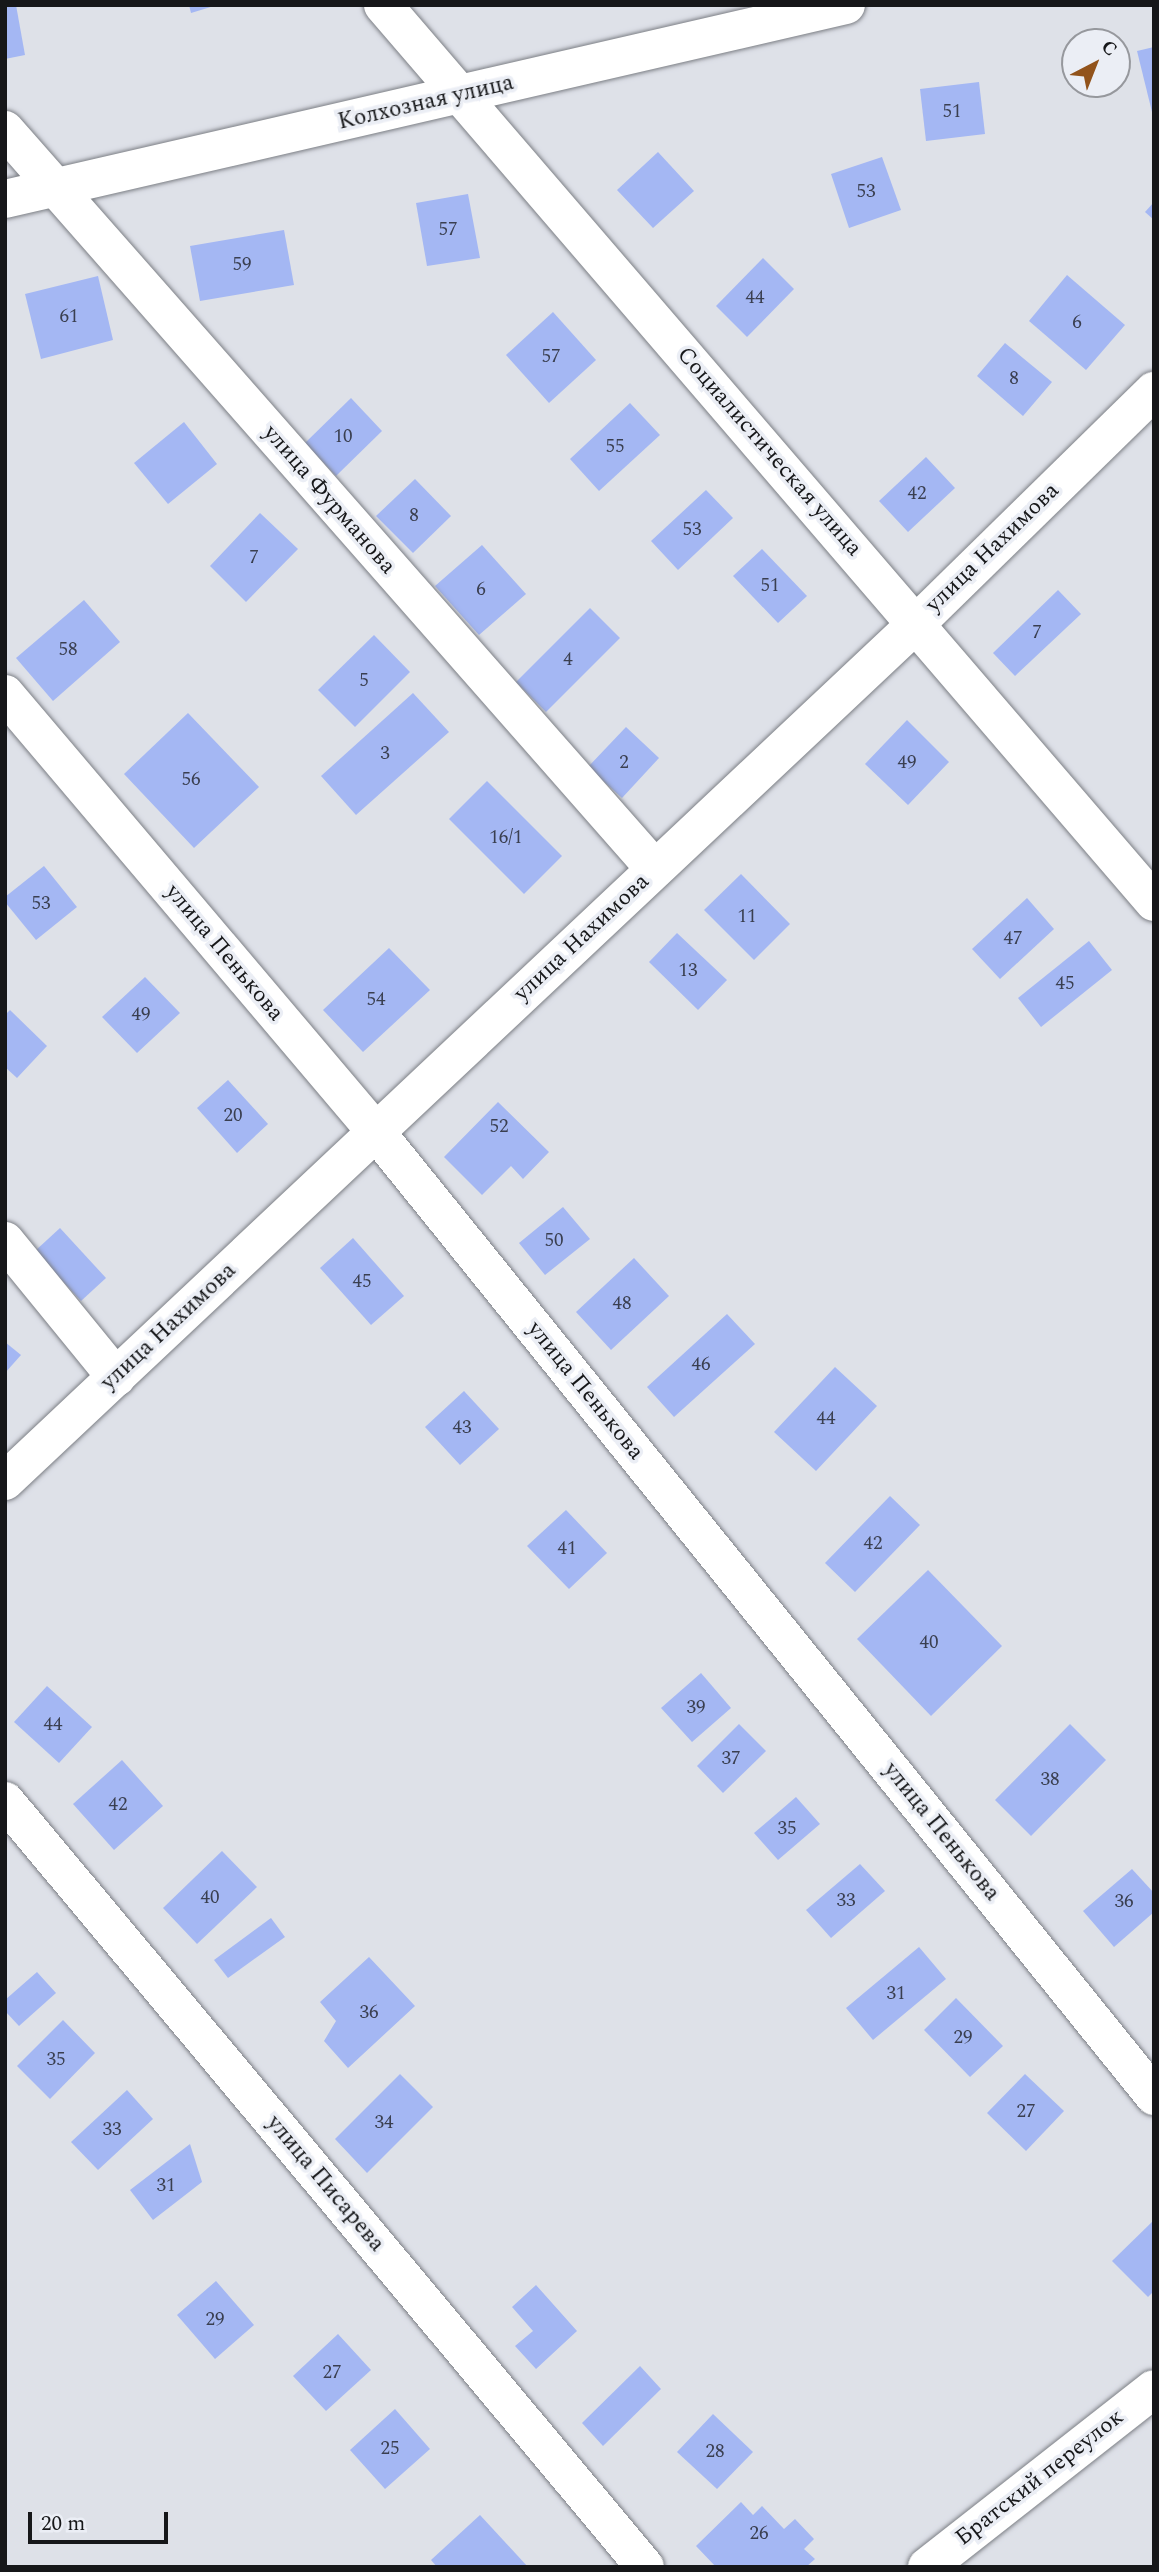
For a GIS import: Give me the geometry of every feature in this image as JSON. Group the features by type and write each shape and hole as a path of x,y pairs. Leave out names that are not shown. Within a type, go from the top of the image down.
{"street":[{"name":"Социалистическая улица","path":"383,5 917,623 1154,902"},
{"name":"Колхозная улица","path":"5,200 846,5"},
{"name":"улица Фурманова","path":"5,130 655,869"},
{"name":"улица Нахимова","path":"5,1481 917,623 1154,391"},
{"name":"улица Пенькова","path":"5,694 376,1132 1154,2096"},
{"path":"5,1241 116,1377"},
{"name":"улица Писарева","path":"5,1801 645,2567"},
{"name":"Братский переулок","path":"927,2567 1154,2389"}],"building":[{"path":"5,5 16,5 25,55 5,59"},
{"path":"189,5 214,5 214,6 191,13"},
{"path":"1154,47 1154,116 1153,116 1137,51"},
{"path":"979,82 985,134 926,141 920,89"},
{"path":"658,152 694,191 653,228 617,190"},
{"path":"882,157 901,210 849,228 831,174"},
{"path":"468,194 480,258 427,266 416,203"},
{"path":"1154,202 1154,220 1145,212"},
{"path":"284,230 294,285 200,301 190,246"},
{"path":"763,258 794,289 747,337 716,306"},
{"path":"1067,275 1125,325 1086,370 1029,321"},
{"path":"98,276 113,340 41,359 25,294"},
{"path":"553,312 596,360 549,403 506,355"},
{"path":"1005,343 1052,382 1023,416 977,376"},
{"path":"351,398 382,431 336,476 305,443"},
{"path":"630,403 660,435 599,491 570,459"},
{"path":"184,422 217,464 168,504 134,463"},
{"path":"926,457 955,488 908,532 879,501"},
{"path":"415,479 451,516 413,553 376,516"},
{"path":"706,490 733,518 678,570 651,541"},
{"path":"260,513 298,549 246,602 210,566"},
{"path":"482,545 526,594 479,635 435,586"},
{"path":"762,549 807,596 778,623 733,576"},
{"path":"1058,590 1081,614 1015,676 993,653"},
{"path":"84,600 120,642 53,701 16,658"},
{"path":"590,608 620,638 546,712 516,682"},
{"path":"374,635 410,672 355,727 318,690"},
{"path":"413,693 449,732 356,815 321,776"},
{"path":"188,713 259,787 194,848 124,774"},
{"path":"907,720 949,762 908,805 865,764"},
{"path":"626,727 659,758 622,798 588,767"},
{"path":"487,781 562,856 524,894 449,819"},
{"path":"44,866 77,907 36,940 5,902 5,897"},
{"path":"741,874 790,924 754,960 704,910"},
{"path":"1027,898 1054,929 1000,979 972,949"},
{"path":"677,933 727,980 698,1010 649,962"},
{"path":"1089,941 1112,970 1041,1027 1018,998"},
{"path":"389,948 430,990 363,1052 323,1010"},
{"path":"145,977 180,1013 137,1053 102,1017"},
{"path":"10,1010 47,1046 17,1078 5,1067 5,1015"},
{"path":"228,1080 268,1124 237,1153 197,1108"},
{"path":"498,1102 549,1152 523,1179 511,1166 482,1195 444,1157"},
{"path":"563,1207 590,1239 545,1275 519,1243"},
{"path":"60,1228 106,1278 81,1301 35,1251"},
{"path":"353,1238 404,1296 371,1325 320,1268"},
{"path":"634,1258 669,1296 611,1350 576,1312"},
{"path":"727,1314 755,1344 674,1417 647,1387"},
{"path":"5,1342 21,1355 5,1373"},
{"path":"835,1367 877,1406 816,1471 774,1432"},
{"path":"464,1391 499,1429 460,1465 425,1427"},
{"path":"890,1496 920,1525 855,1592 825,1563"},
{"path":"566,1510 607,1553 569,1589 527,1546"},
{"path":"928,1570 1002,1646 931,1716 857,1639"},
{"path":"701,1673 731,1708 692,1742 661,1708"},
{"path":"47,1686 92,1727 59,1763 14,1722"},
{"path":"739,1724 766,1751 723,1793 697,1766"},
{"path":"1070,1724 1106,1760 1031,1836 995,1800"},
{"path":"122,1760 163,1806 114,1850 73,1804"},
{"path":"796,1797 820,1824 778,1860 754,1833"},
{"path":"222,1851 257,1887 197,1944 163,1908"},
{"path":"860,1864 885,1891 831,1938 806,1910"},
{"path":"1132,1869 1154,1893 1154,1912 1114,1947 1083,1911"},
{"path":"271,1918 285,1937 228,1978 214,1960"},
{"path":"919,1947 946,1979 873,2040 846,2008"},
{"path":"369,1957 415,2006 348,2068 324,2041 336,2021 320,2002"},
{"path":"37,1972 56,1993 19,2026 5,2011 5,2000"},
{"path":"956,1998 1003,2046 970,2077 924,2030"},
{"path":"63,2020 95,2053 50,2099 17,2066"},
{"path":"400,2074 433,2107 367,2173 335,2139"},
{"path":"1025,2074 1064,2111 1026,2151 987,2113"},
{"path":"127,2090 153,2119 98,2170 71,2142"},
{"path":"190,2144 202,2182 153,2220 130,2190"},
{"path":"1154,2220 1154,2291 1148,2297 1112,2261"},
{"path":"216,2281 254,2325 215,2359 177,2315"},
{"path":"536,2285 577,2331 536,2369 515,2346 533,2331 512,2307"},
{"path":"338,2334 371,2370 326,2411 293,2376"},
{"path":"640,2366 661,2389 603,2446 582,2423"},
{"path":"395,2409 430,2449 385,2489 350,2450"},
{"path":"713,2414 753,2452 717,2489 677,2452"},
{"path":"741,2502 753,2515 762,2506 784,2529 795,2519 814,2539 804,2549 815,2559 806,2567 716,2567 696,2546"},
{"path":"480,2515 528,2567 437,2567 431,2560"}]}
